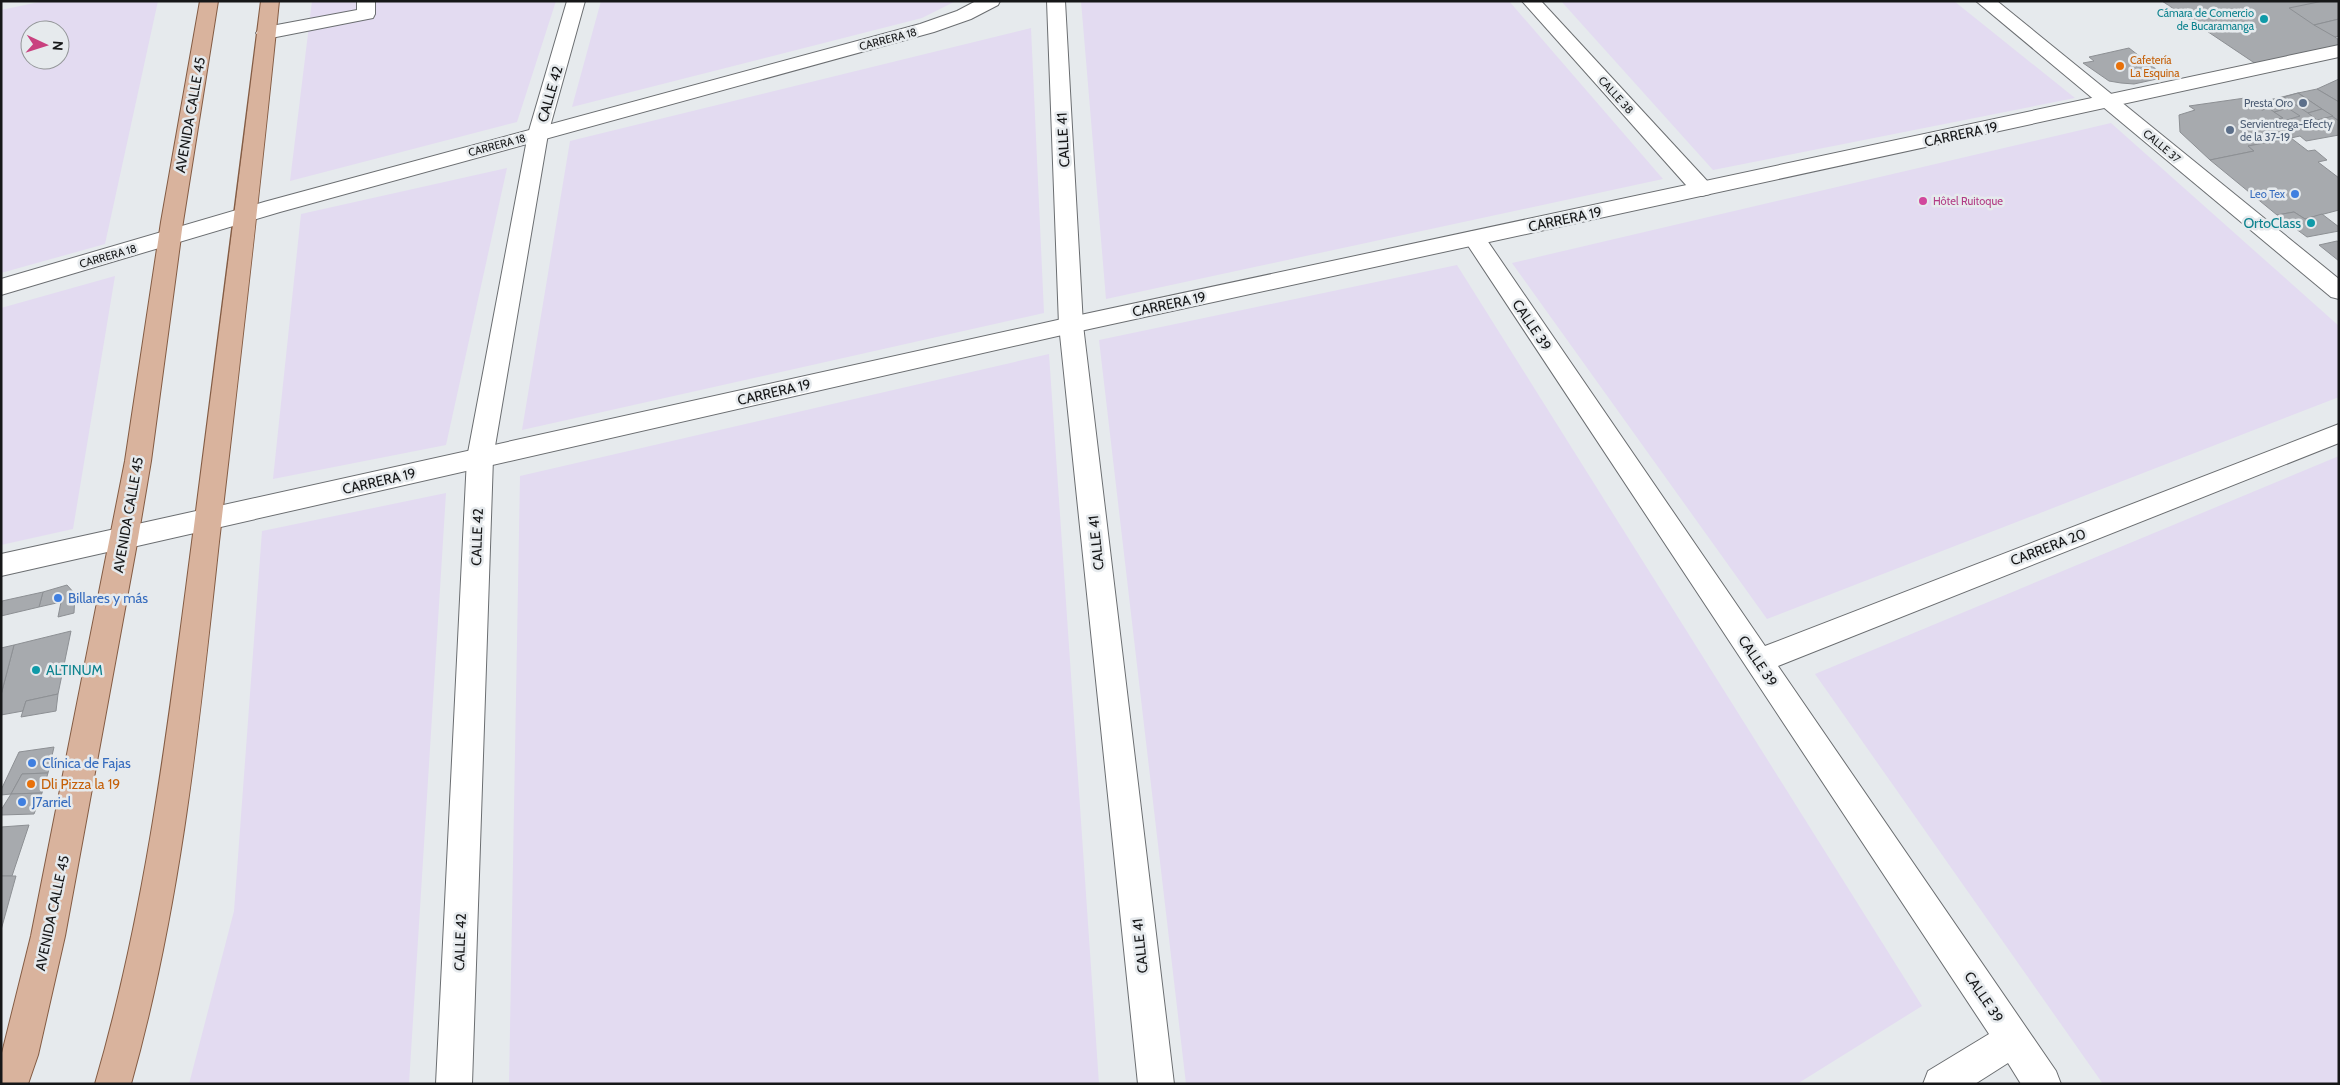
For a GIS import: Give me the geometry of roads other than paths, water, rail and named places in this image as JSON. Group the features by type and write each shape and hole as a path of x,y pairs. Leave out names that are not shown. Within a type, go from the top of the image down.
{"main road":[{"name":"AVENIDA CALLE 45","path":"10,1084 20,1056 50,926 124,538 138,461 169,238 209,1"},
{"path":"112,1084 150,941 178,762 246,214 270,1"}],"street":[{"path":"266,33 366,14 366,1"},
{"name":"CALLE 42","path":"454,1084 480,458 538,134 576,1"},
{"name":"CARRERA 18","path":"1,287 246,214 927,28 964,15 992,1"},
{"name":"CALLE 41","path":"1056,1 1071,325 1156,1084"},
{"name":"CALLE 38","path":"1531,1 1702,189"},
{"name":"CALLE 37","path":"1985,1 2339,291"},
{"name":"CARRERA 19","path":"1,565 1071,325 2339,52"},
{"name":"CALLE 39","path":"1474,238 2043,1084"},
{"name":"CARRERA 20","path":"1758,661 2339,433"},
{"path":"1941,1084 2013,1040"}],"place":[{"name":"Cámara de Comercio de Bucaramanga","path":"2264,19"},
{"name":"Cafetería La Esquina","path":"2120,66"},
{"name":"Presta Oro","path":"2303,103"},
{"name":"Servientrega-Efecty de la 37-19","path":"2230,130"},
{"name":"Leo Tex","path":"2295,194"},
{"name":"Hôtel Ruitoque","path":"1923,201"},
{"name":"OrtoClass","path":"2311,223"},
{"name":"Billares y más","path":"58,598"},
{"name":"ALTINUM","path":"36,670"},
{"name":"Clínica de Fajas","path":"32,763"},
{"name":"Dli Pizza la 19","path":"31,784"},
{"name":"J7arriel","path":"22,802"}]}
